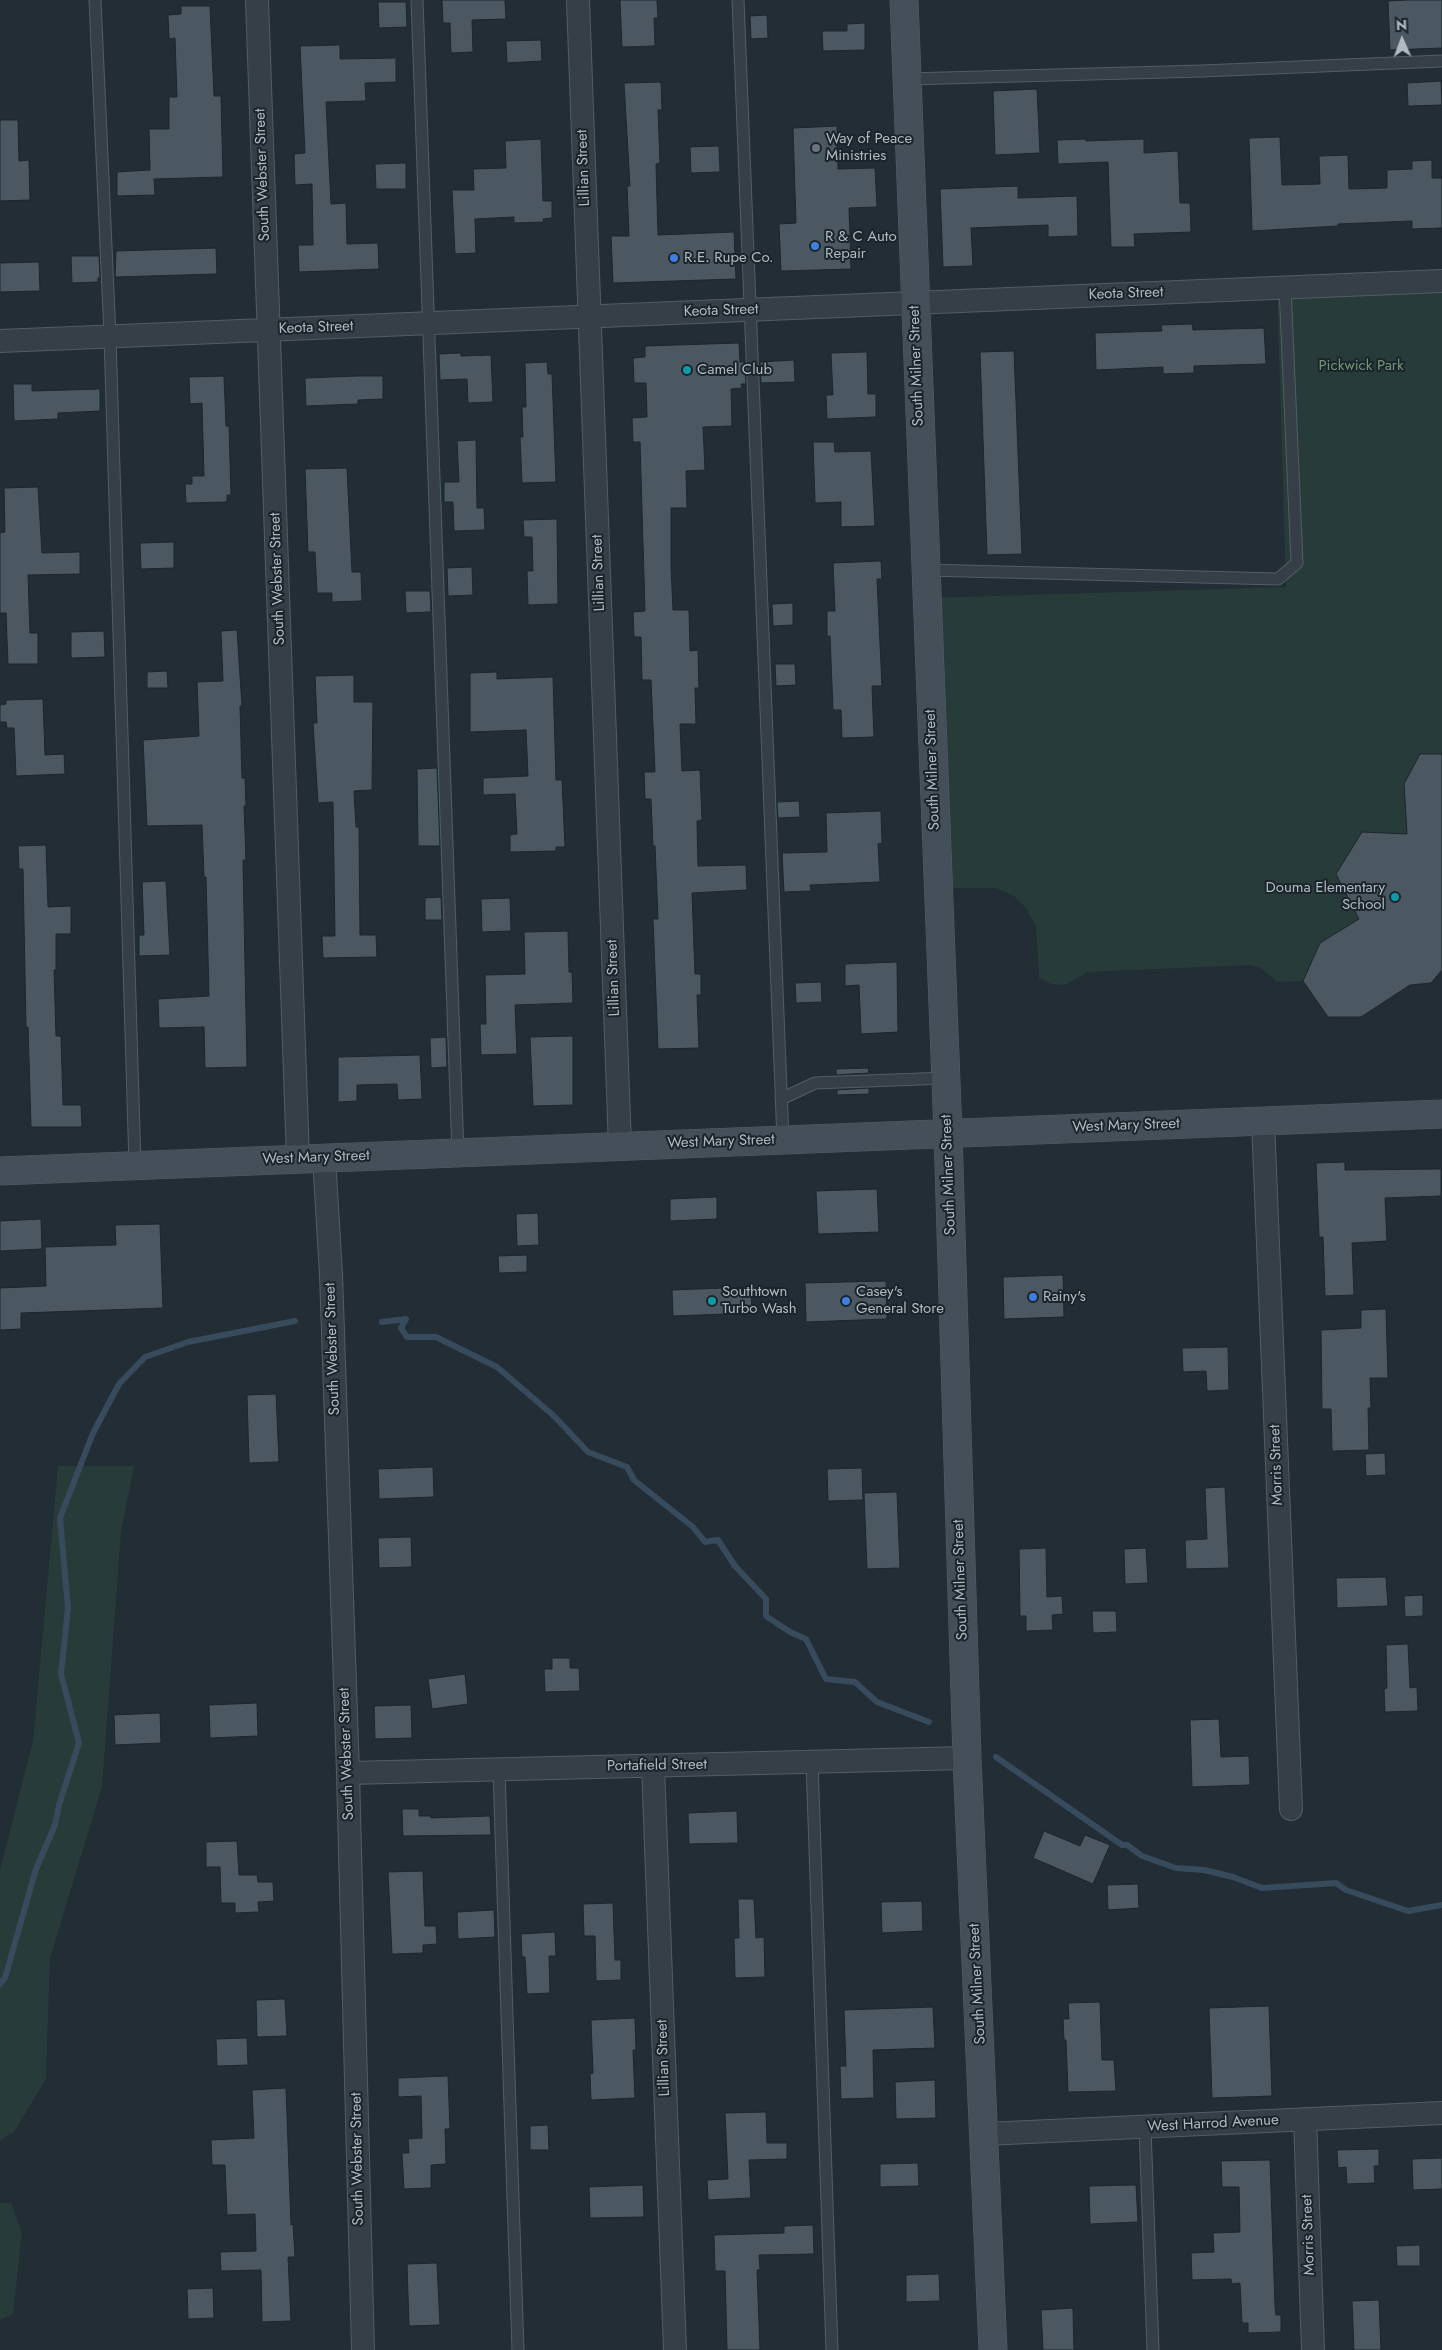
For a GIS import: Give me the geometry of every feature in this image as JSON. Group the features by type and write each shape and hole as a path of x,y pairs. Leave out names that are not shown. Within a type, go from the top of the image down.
{"main road":[{"name":"South Milner Street","path":"904,0 914,303 948,1133 967,1758 993,2350"},
{"name":"West Mary Street","path":"0,1171 1442,1114"}],"street":[{"name":"South Webster Street","path":"257,0 269,329 311,1159 331,1274 348,1773 363,2350"},
{"name":"Lillian Street","path":"578,0 620,1146"},
{"name":"Keota Street","path":"0,341 1442,281"},
{"name":"Morris Street","path":"1263,1121 1290,1810"},
{"name":"Portafield Street","path":"348,1773 967,1758"},
{"name":"Lillian Street","path":"653,1766 675,2350"},
{"name":"West Harrod Avenue","path":"985,2134 1442,2114"},
{"name":"Morris Street","path":"1305,2119 1313,2350"}],"lane":[{"path":"95,0 110,336 135,1165"},
{"path":"417,0 458,1153"},
{"path":"738,0 783,1140"},
{"path":"906,79 1192,71 1442,60"},
{"path":"925,570 1278,578 1297,563 1285,288"},
{"path":"781,1099 815,1083 946,1078"},
{"path":"812,1762 832,2350"},
{"path":"499,1770 518,2350"},
{"path":"1145,2128 1153,2350"}],"green space":[{"name":"Pickwick Park","path":"1442,281 1442,754 1420,754 1404,784 1407,834 1362,832 1336,874 1359,919 1320,943 1303,981 1277,982 1261,968 1250,965 1088,972 1064,985 1051,984 1039,978 1036,926 1025,907 1013,895 995,888 938,888 926,598 1286,587 1277,288"},
{"path":"58,1466 134,1466 121,1532 102,1787 50,1958 46,2079 14,2132 0,2140 0,1870 33,1741"},
{"path":"0,2203 11,2203 22,2233 13,2314 0,2320"}],"building":[{"path":"442,0 505,0 506,19 472,20 473,52 451,53 450,23 443,23"},
{"path":"620,0 657,0 658,18 654,18 655,46 622,47"},
{"path":"1442,0 1442,48 1390,50 1388,1"},
{"path":"378,2 406,2 407,27 379,28"},
{"path":"181,6 210,6 214,96 221,96 223,177 154,179 155,195 117,196 117,172 150,170 149,129 169,129 169,97 177,97 175,38 169,39 168,15 181,14"},
{"path":"767,15 768,38 751,39 750,16"},
{"path":"865,23 865,50 823,51 822,31 847,31 847,24"},
{"path":"541,40 542,61 507,63 506,41"},
{"path":"340,45 340,59 396,58 396,82 365,83 366,101 326,102 331,204 346,203 347,244 378,243 379,269 299,272 298,245 313,245 312,184 295,185 294,154 305,153 300,46"},
{"path":"1441,81 1442,105 1408,106 1407,83"},
{"path":"661,82 662,110 658,110 660,163 656,164 658,235 734,232 736,279 613,283 611,236 629,236 627,186 630,186 624,83"},
{"path":"1037,89 1040,153 995,155 993,91"},
{"path":"0,120 18,120 19,161 29,160 30,200 0,201"},
{"path":"837,126 838,169 875,168 877,207 849,208 851,269 781,271 779,224 796,223 793,128"},
{"path":"1280,137 1282,185 1320,184 1319,156 1348,155 1349,189 1387,188 1387,170 1412,169 1412,161 1432,160 1432,178 1442,178 1442,228 1412,229 1412,221 1338,224 1338,226 1252,231 1249,138"},
{"path":"541,139 543,201 552,201 552,218 543,219 544,222 514,223 514,217 475,219 476,253 455,254 452,190 474,190 473,169 506,168 505,141"},
{"path":"1086,139 1086,141 1144,139 1144,153 1178,151 1180,203 1190,203 1191,232 1134,234 1135,247 1111,247 1108,162 1058,164 1057,140"},
{"path":"719,146 720,172 691,173 690,147"},
{"path":"406,163 406,189 376,189 375,164"},
{"path":"1018,186 1018,198 1077,196 1078,236 1048,237 1048,225 971,228 973,266 943,267 940,189"},
{"path":"216,248 217,274 115,277 116,251"},
{"path":"71,256 99,256 100,278 98,278 98,282 72,283"},
{"path":"39,262 40,291 0,292 0,263"},
{"path":"1192,324 1193,330 1264,328 1266,364 1194,366 1194,373 1163,374 1163,367 1096,370 1095,333 1162,331 1161,325"},
{"path":"739,343 740,362 745,362 746,384 741,384 742,388 731,389 732,426 703,427 705,470 686,471 687,508 671,508 671,566 673,610 689,610 690,651 698,650 699,688 695,688 696,724 680,724 682,771 700,770 702,820 697,821 698,866 746,865 747,890 692,893 695,974 701,974 701,995 697,995 699,1048 658,1049 653,919 658,919 655,846 653,846 651,799 645,799 644,772 655,772 651,680 642,680 641,637 634,637 633,612 645,611 640,442 633,442 632,418 647,417 646,383 634,383 633,358 645,357 645,346"},
{"path":"1014,351 1022,554 987,555 980,352"},
{"path":"867,352 868,394 876,394 876,417 827,419 826,395 833,395 831,353"},
{"path":"461,353 461,356 491,355 493,402 468,403 467,379 440,380 439,354"},
{"path":"794,360 795,382 761,383 760,362"},
{"path":"547,362 548,374 552,374 556,482 522,483 520,437 523,437 522,407 526,407 525,363"},
{"path":"224,376 226,426 229,426 231,495 227,495 227,502 186,503 185,484 192,484 192,476 204,476 202,403 190,404 189,377"},
{"path":"383,376 383,399 358,400 358,404 306,406 305,378"},
{"path":"13,384 32,384 32,391 100,389 100,411 58,413 58,419 14,421"},
{"path":"476,440 477,508 484,508 485,530 454,531 453,502 444,502 444,482 459,482 457,441"},
{"path":"813,442 834,442 835,452 871,451 875,526 841,527 841,502 815,503"},
{"path":"347,468 352,572 361,572 362,601 332,602 332,593 317,593 315,552 308,552 305,469"},
{"path":"38,487 42,553 80,552 80,574 28,575 30,633 38,633 38,664 8,664 6,613 0,613 0,533 5,532 4,488"},
{"path":"557,519 558,604 528,605 527,571 533,571 532,537 524,537 523,520"},
{"path":"174,542 174,568 141,569 140,543"},
{"path":"881,561 882,579 877,579 882,686 872,686 874,737 842,738 841,710 833,710 830,636 827,636 827,611 835,611 833,563"},
{"path":"472,567 473,595 448,596 447,568"},
{"path":"405,591 430,591 431,612 406,613"},
{"path":"793,603 793,625 773,626 772,604"},
{"path":"237,630 242,706 240,706 242,778 245,778 246,806 244,806 246,860 243,860 247,1067 205,1068 204,1027 159,1028 158,999 209,996 206,877 204,877 202,825 147,826 143,740 199,736 197,682 223,681 221,631"},
{"path":"104,631 105,657 71,658 71,632"},
{"path":"775,664 795,664 796,685 776,686"},
{"path":"167,671 168,688 147,688 147,672"},
{"path":"497,672 497,679 553,677 556,780 562,780 565,847 556,847 556,851 510,852 510,835 517,834 515,794 483,795 483,778 528,776 526,730 470,732 470,673"},
{"path":"354,675 354,702 373,702 372,790 354,791 356,827 359,827 360,935 376,935 377,957 323,958 322,936 335,936 333,802 318,803 313,723 317,723 315,676"},
{"path":"43,699 45,755 64,754 65,774 16,776 14,728 7,728 6,722 0,722 0,705 6,704 6,700"},
{"name":"Douma Elementary School","path":"1420,754 1442,754 1442,970 1431,983 1410,985 1361,1017 1328,1017 1303,981 1320,943 1359,919 1336,874 1362,832 1407,834 1404,784"},
{"path":"437,768 440,846 418,846 417,769"},
{"path":"799,801 800,817 778,818 777,802"},
{"path":"881,811 882,843 878,844 880,882 810,885 811,891 784,892 782,853 827,852 826,813"},
{"path":"46,845 48,907 71,906 71,934 56,934 56,970 54,970 56,1036 61,1036 63,1105 81,1105 82,1127 31,1127 28,1027 26,1027 23,869 19,869 18,846"},
{"path":"166,881 170,955 139,956 139,935 144,935 142,882"},
{"path":"441,897 442,920 425,920 425,898"},
{"path":"510,898 511,931 482,932 481,899"},
{"path":"568,931 569,972 572,972 573,1003 515,1005 517,1054 481,1055 480,1024 486,1024 485,975 525,974 524,932"},
{"path":"897,962 898,1032 861,1034 859,985 845,986 845,964"},
{"path":"821,982 822,1002 796,1003 795,983"},
{"path":"573,1036 573,1105 533,1106 530,1037"},
{"path":"446,1037 447,1067 431,1068 430,1038"},
{"path":"420,1055 422,1099 398,1100 397,1084 357,1085 357,1101 338,1102 338,1057"},
{"path":"868,1068 869,1073 836,1075 836,1069"},
{"path":"869,1088 869,1094 837,1095 837,1090"},
{"path":"1345,1162 1345,1170 1441,1169 1441,1196 1385,1198 1387,1241 1352,1243 1354,1295 1325,1296 1323,1237 1319,1237 1316,1163"},
{"path":"877,1189 879,1232 818,1234 816,1191"},
{"path":"717,1197 717,1219 670,1221 670,1199"},
{"path":"538,1213 539,1245 517,1246 516,1214"},
{"path":"41,1219 42,1249 0,1251 0,1221"},
{"path":"160,1224 163,1308 21,1313 21,1329 0,1330 0,1288 46,1286 45,1247 116,1245 115,1225"},
{"path":"527,1255 527,1272 499,1273 498,1256"},
{"name":"Rainy's","path":"1063,1275 1064,1317 1004,1319 1003,1277"},
{"name":"Casey's General Store","path":"886,1281 887,1319 806,1322 805,1283"},
{"name":"Southtown Turbo Wash","path":"751,1287 752,1313 673,1316 672,1290"},
{"path":"1386,1309 1388,1378 1370,1378 1371,1408 1368,1408 1369,1450 1332,1451 1331,1409 1322,1409 1321,1330 1361,1328 1361,1310"},
{"path":"1228,1347 1229,1390 1207,1391 1206,1371 1183,1372 1182,1348"},
{"path":"276,1394 279,1462 249,1463 247,1395"},
{"path":"1385,1453 1386,1475 1366,1476 1365,1454"},
{"path":"433,1467 434,1497 379,1499 378,1469"},
{"path":"862,1468 863,1500 828,1501 827,1469"},
{"path":"1225,1487 1229,1568 1186,1569 1185,1540 1207,1539 1205,1488"},
{"path":"897,1492 900,1568 867,1569 864,1493"},
{"path":"411,1537 412,1567 379,1568 378,1538"},
{"path":"1046,1548 1047,1597 1062,1596 1063,1614 1052,1615 1053,1630 1026,1631 1026,1616 1020,1616 1019,1549"},
{"path":"1146,1548 1148,1583 1125,1584 1124,1549"},
{"path":"1386,1577 1388,1606 1337,1608 1336,1578"},
{"path":"1423,1595 1423,1616 1405,1617 1404,1596"},
{"path":"1092,1611 1116,1611 1117,1632 1093,1633"},
{"path":"1408,1644 1410,1688 1417,1687 1418,1711 1385,1712 1384,1689 1387,1688 1386,1645"},
{"path":"552,1658 570,1658 570,1668 579,1668 580,1691 545,1692 544,1669 552,1669"},
{"path":"465,1674 468,1704 432,1709 428,1679"},
{"path":"257,1703 258,1736 210,1738 209,1705"},
{"path":"411,1705 412,1738 375,1739 374,1706"},
{"path":"160,1713 161,1743 115,1745 114,1715"},
{"path":"1219,1719 1221,1757 1249,1756 1250,1785 1192,1787 1190,1720"},
{"path":"402,1809 419,1809 419,1816 431,1816 431,1818 490,1816 491,1835 403,1836"},
{"path":"737,1811 738,1843 689,1844 688,1813"},
{"path":"1044,1831 1080,1846 1085,1835 1110,1845 1093,1884 1033,1858"},
{"path":"237,1841 239,1875 257,1875 258,1882 273,1882 274,1901 258,1902 259,1912 235,1913 235,1903 221,1903 220,1867 206,1867 206,1842"},
{"path":"423,1871 425,1926 436,1926 437,1944 423,1945 423,1953 392,1954 388,1872"},
{"path":"1138,1884 1139,1908 1108,1910 1107,1885"},
{"path":"738,1899 754,1899 756,1938 764,1937 765,1977 735,1978 734,1938 739,1938"},
{"path":"922,1901 923,1931 882,1933 881,1902"},
{"path":"613,1903 615,1960 621,1960 621,1980 596,1981 595,1936 584,1936 583,1904"},
{"path":"494,1910 495,1937 458,1939 457,1912"},
{"path":"555,1932 556,1956 549,1956 550,1993 527,1994 525,1957 522,1957 521,1934"},
{"path":"285,1999 287,2036 257,2037 256,2000"},
{"path":"1100,2002 1102,2060 1114,2060 1116,2091 1068,2092 1066,2040 1064,2040 1063,2019 1069,2019 1068,2003"},
{"path":"1269,2006 1272,2096 1212,2098 1209,2008"},
{"path":"933,2007 935,2048 873,2050 874,2098 841,2099 840,2066 846,2066 844,2010"},
{"path":"635,2018 636,2050 633,2050 635,2098 591,2100 590,2074 593,2073 591,2020"},
{"path":"247,2038 248,2065 217,2066 216,2039"},
{"path":"448,2076 450,2129 445,2129 446,2164 431,2165 431,2188 404,2189 402,2153 409,2153 408,2139 422,2138 421,2096 398,2097 398,2078"},
{"path":"935,2080 936,2118 896,2119 895,2082"},
{"path":"286,2088 291,2225 293,2224 295,2257 288,2257 291,2321 262,2322 261,2270 221,2271 220,2252 256,2251 255,2214 227,2215 225,2165 212,2165 211,2140 254,2138 252,2090"},
{"path":"766,2112 767,2143 787,2143 787,2159 749,2160 751,2198 708,2200 707,2180 728,2179 725,2113"},
{"path":"548,2125 549,2150 530,2150 530,2126"},
{"path":"1379,2149 1379,2166 1374,2166 1375,2183 1347,2184 1346,2167 1338,2168 1337,2150"},
{"path":"1442,2158 1442,2189 1413,2190 1412,2159"},
{"path":"1270,2160 1275,2306 1276,2315 1281,2315 1281,2332 1248,2333 1248,2323 1242,2323 1240,2283 1232,2284 1231,2279 1192,2280 1191,2253 1214,2252 1213,2233 1240,2232 1239,2187 1222,2187 1221,2161"},
{"path":"918,2163 919,2186 880,2187 880,2164"},
{"path":"643,2185 644,2217 590,2218 589,2187"},
{"path":"1136,2185 1138,2222 1090,2224 1089,2186"},
{"path":"813,2225 814,2254 759,2255 760,2270 757,2270 760,2350 727,2350 725,2271 715,2271 714,2235 784,2233 784,2226"},
{"path":"1420,2245 1420,2266 1397,2266 1396,2246"},
{"path":"437,2263 440,2325 409,2326 407,2264"},
{"path":"939,2274 940,2301 906,2302 906,2275"},
{"path":"213,2288 214,2318 188,2319 187,2289"},
{"path":"1379,2300 1381,2350 1354,2350 1352,2301"},
{"path":"1073,2308 1074,2350 1043,2350 1041,2310"}],"waterway":[{"path":"382,1322 406,1319 401,1328 407,1337 436,1337 497,1367 554,1416 588,1452 627,1467 634,1480 693,1527 705,1542 718,1540 735,1566 766,1599 766,1616 790,1632 806,1639 826,1679 855,1682 877,1702 929,1722"},
{"path":"0,1984 5,1978 36,1869 55,1825 59,1805 79,1743 61,1674 68,1608 60,1518 93,1433 119,1384 145,1357 188,1342 295,1321"},
{"path":"996,1757 1122,1845 1127,1845 1142,1856 1176,1868 1204,1870 1233,1877 1262,1888 1336,1883 1346,1890 1408,1911 1442,1905"}],"place":[{"name":"Way of Peace Ministries","path":"816,148"},
{"name":"R & C Auto Repair","path":"815,246"},
{"name":"R.E. Rupe Co.","path":"674,258"},
{"name":"Camel Club","path":"687,370"},
{"name":"Douma Elementary School","path":"1395,897"},
{"name":"Rainy's","path":"1033,1297"},
{"name":"Southtown Turbo Wash","path":"712,1301"},
{"name":"Casey's General Store","path":"846,1301"}]}
